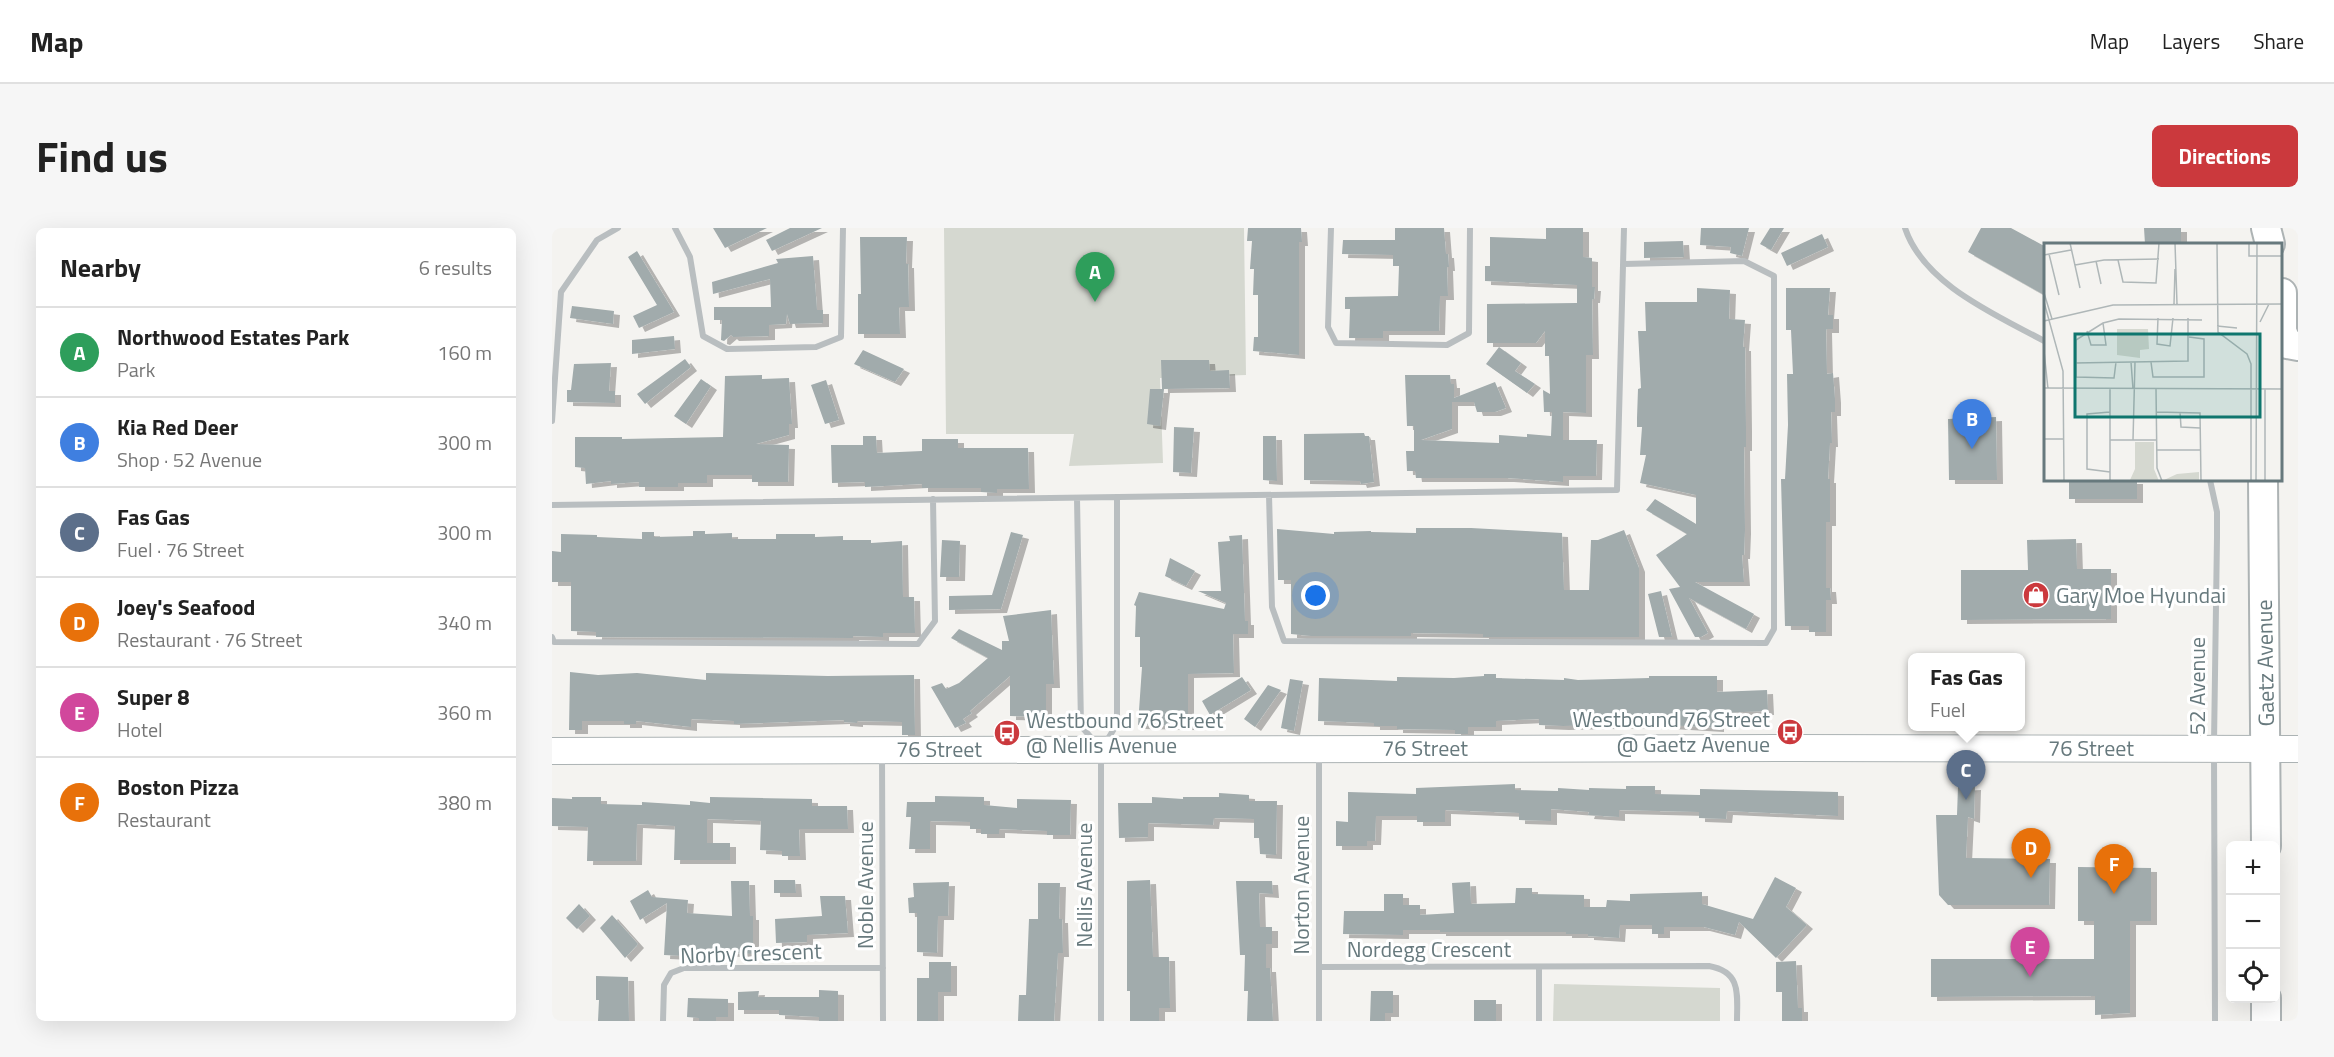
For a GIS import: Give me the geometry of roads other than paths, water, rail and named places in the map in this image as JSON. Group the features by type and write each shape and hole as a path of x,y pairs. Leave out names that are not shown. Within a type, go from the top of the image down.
{"main road":[{"path":"2261,243 2264,228"},
{"path":"2264,228 2270,243"},
{"path":"2283,337 2287,344 2298,346"},
{"name":"Gaetz Avenue","path":"2263,482 2266,841"},
{"path":"2266,1003 2266,1021"}],"street":[{"path":"552,421 561,292 597,240 618,228"},
{"path":"675,228 690,257 703,336 726,349 816,347 841,337 843,228"},
{"path":"1331,228 1328,327 1336,343 1447,345 1469,333 1470,228"},
{"path":"552,505 1617,490 1624,228"},
{"path":"1905,228 1913,248 1940,278 1958,292 2044,341"},
{"path":"1269,495 1272,608 1284,641 1766,643 1774,628 1774,276 1744,261 1624,264"},
{"name":"52 Avenue","path":"2210,482 2217,512 2214,749 2215,1021"},
{"path":"1077,498 1081,726 1101,750 1117,724 1117,497"},
{"path":"552,637 554,642 918,644 935,621 933,499"},
{"name":"76 Street","path":"552,751 1320,748 2298,749"},
{"name":"Norton Avenue","path":"1319,1021 1320,748"},
{"name":"Noble Avenue","path":"882,749 883,1021"},
{"name":"Nellis Avenue","path":"1101,750 1101,1021"},
{"name":"Nordegg Crescent","path":"1319,967 1717,967 1729,974 1736,984 1737,1021"},
{"name":"Nordegg Crescent","path":"1539,967 1539,1021"},
{"name":"Norby Crescent","path":"663,1021 664,985 671,973 684,968 883,968"}],"place":[{"name":"Northwood Estates Park","path":"1095,302"},
{"name":"Kia Red Deer","path":"1972,449"},
{"name":"Gary Moe Hyundai","path":"2036,595"},
{"name":"Westbound 76 Street @ Gaetz Avenue","path":"1790,732"},
{"name":"Westbound 76 Street @ Nellis Avenue","path":"1007,733"},
{"name":"Fas Gas","path":"1966,800"},
{"name":"Joey's Seafood","path":"2031,878"},
{"name":"Boston Pizza","path":"2114,894"},
{"name":"Super 8","path":"2030,977"}]}
